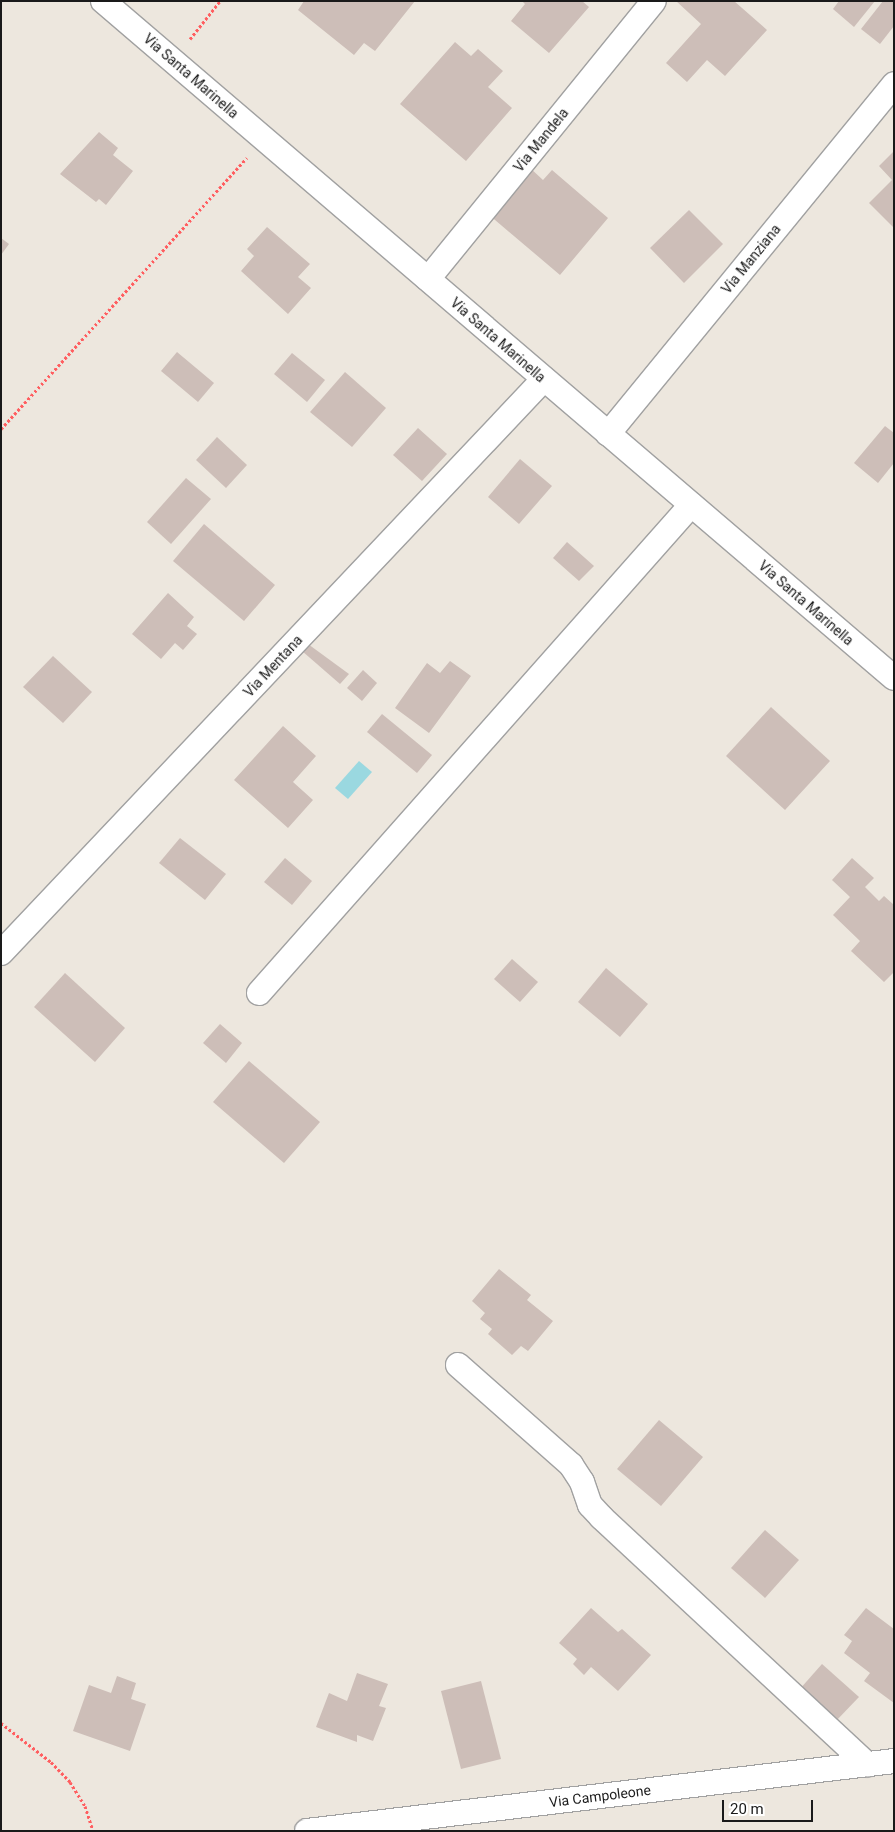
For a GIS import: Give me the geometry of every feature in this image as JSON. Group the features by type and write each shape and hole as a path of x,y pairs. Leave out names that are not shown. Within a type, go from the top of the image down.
{"street":[{"name":"Via Santa Marinella","path":"103,1 894,678"},
{"name":"Via Mandela","path":"428,279 654,1"},
{"name":"Via Manziana","path":"608,434 894,84"},
{"name":"Via Mentana","path":"1,953 544,379"},
{"path":"259,993 691,505"},
{"path":"458,1364 571,1465 582,1482 590,1505 602,1518 867,1764"},
{"name":"Via Campoleone","path":"307,1831 894,1761"}],"path":[{"path":"172,60 220,1"},
{"path":"1,428 264,139"},
{"path":"1,1723 52,1762 70,1782 85,1806 93,1831"}],"water":[{"path":"359,761 372,772 348,799 335,788"}],"building":[{"path":"304,1 415,1 375,51 364,43 354,55 298,10"},
{"path":"522,1 582,1 589,7 549,53 511,21 525,4"},
{"path":"676,1 734,1 767,30 725,76 707,60 687,82 666,63 701,24"},
{"path":"839,1 875,1 854,27 833,9"},
{"path":"883,1 894,1 894,26 880,44 861,29"},
{"path":"455,42 471,56 478,49 503,71 488,87 512,108 466,161 400,104"},
{"path":"99,132 118,148 113,155 133,171 106,205 99,199 96,202 60,174"},
{"path":"894,151 894,228 869,203 892,180 879,166"},
{"path":"529,167 543,180 552,170 608,218 560,275 488,214"},
{"path":"689,210 723,244 684,283 650,248"},
{"path":"267,227 310,264 298,277 311,288 288,314 241,271 254,256 247,249"},
{"path":"1,238 9,244 1,255"},
{"path":"177,352 214,383 198,402 161,371"},
{"path":"292,353 325,380 307,402 274,374"},
{"path":"345,372 386,408 352,447 310,412"},
{"path":"885,426 894,433 894,463 878,483 854,463"},
{"path":"418,428 447,454 422,481 393,455"},
{"path":"217,437 247,465 226,488 196,460"},
{"path":"520,459 552,486 519,524 488,497"},
{"path":"186,478 211,499 171,544 147,522"},
{"path":"204,524 275,585 244,621 173,561"},
{"path":"567,542 594,566 579,581 553,558"},
{"path":"168,593 194,617 187,626 197,634 183,650 175,643 161,659 132,634"},
{"path":"308,644 349,674 340,684 302,651"},
{"path":"53,656 92,692 63,723 23,687"},
{"path":"450,661 471,676 429,733 395,708 427,663 440,673"},
{"path":"363,670 377,683 362,701 347,688"},
{"path":"771,707 830,761 785,810 726,756"},
{"path":"382,714 432,755 417,773 367,732"},
{"path":"283,726 316,756 293,782 313,800 288,828 234,780"},
{"path":"180,838 226,874 205,900 159,863"},
{"path":"285,858 312,881 292,905 264,882"},
{"path":"852,858 874,878 865,887 879,901 884,896 894,905 894,972 884,982 851,951 860,941 833,915 850,897 832,880"},
{"path":"512,959 538,982 520,1002 494,979"},
{"path":"606,968 648,1004 620,1037 578,1002"},
{"path":"65,973 125,1028 95,1062 34,1007"},
{"path":"220,1024 242,1043 226,1063 203,1043"},
{"path":"249,1061 320,1122 284,1163 213,1102"},
{"path":"499,1269 531,1295 527,1300 553,1321 528,1351 521,1346 512,1355 488,1334 492,1329 480,1319 485,1313 472,1301"},
{"path":"659,1420 703,1457 661,1506 617,1469"},
{"path":"765,1530 799,1560 765,1598 731,1568"},
{"path":"591,1608 618,1632 622,1629 651,1655 618,1691 591,1667 584,1675 573,1664 577,1659 559,1643"},
{"path":"866,1608 894,1629 894,1703 864,1681 870,1673 844,1653 852,1641 844,1635"},
{"path":"822,1664 859,1697 835,1722 799,1690"},
{"path":"357,1673 388,1684 379,1706 386,1708 373,1741 357,1735 357,1742 316,1727 329,1693 347,1701"},
{"path":"117,1676 136,1683 131,1699 146,1704 130,1751 73,1731 89,1685 111,1693"},
{"path":"481,1681 501,1759 461,1769 441,1691"}]}
